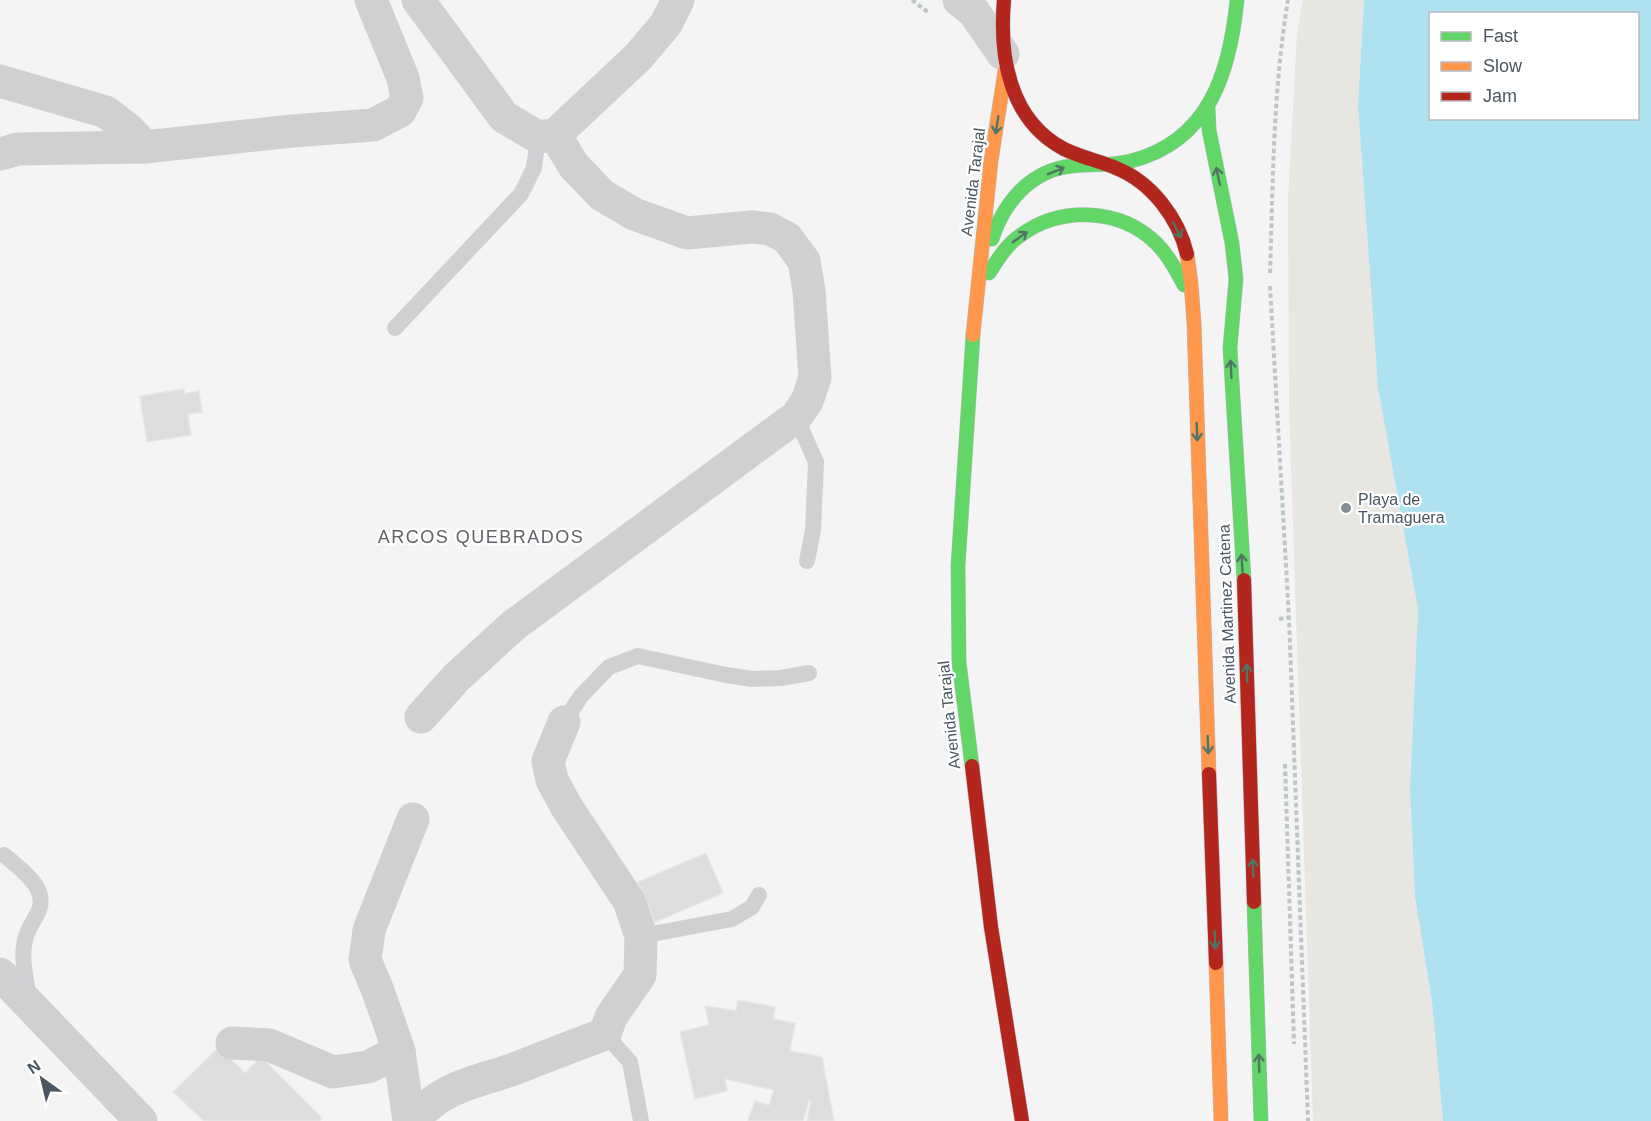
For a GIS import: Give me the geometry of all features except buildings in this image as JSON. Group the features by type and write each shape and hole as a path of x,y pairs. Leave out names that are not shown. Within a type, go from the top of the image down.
{"highway":[{"path":"1004,0 1004,60"},
{"path":"1106,165 1134,160 1175,140 1194,126 1208,108 1224,73 1235,28 1237,0"},
{"name":"Avenida Martinez Catena","path":"1004,60 1012,90 1022,111 1033,124 1063,148 1126,171 1146,186 1164,207 1179,233 1188,257 1192,301 1221,1121"},
{"name":"Avenida Tarajal","path":"1004,60 975,302 958,566 959,662 991,927 1022,1121"},
{"name":"Avenida Martinez Catena","path":"1208,108 1209,130 1232,243 1236,279 1230,348 1246,622 1261,1121"},
{"name":"Avenida Tarajal","path":"975,302 994,232 1011,198 1041,177 1068,166 1106,165"},
{"path":"975,302 1000,255 1017,238 1047,220 1063,214 1076,213 1093,214 1123,222 1151,238 1172,263 1192,301"}],"street":[{"path":"0,154 18,149 145,147 292,131 373,125 400,111 407,98 404,78 372,0"},
{"path":"418,0 504,117 547,136 602,195 634,214 687,233 752,227 770,229 787,238 804,261 809,291 815,378 807,401 796,417 514,625 457,677 421,717"},
{"path":"547,136 638,57 666,24 678,0"},
{"path":"959,0 974,12 1004,60"},
{"path":"0,81 106,112 129,130 145,147"},
{"path":"411,1121 426,1106 453,1089 514,1069 605,1034 612,1017 640,975 641,936 629,901 566,806 552,780 548,760 564,722"},
{"path":"411,1121 399,1051 365,960 369,930 412,819"},
{"path":"0,974 141,1121"},
{"path":"232,1043 269,1045 333,1072 368,1067 399,1051"}],"lane":[{"path":"395,328 521,194 547,136"},
{"path":"796,417 816,462 813,530 807,561"},
{"path":"564,722 581,696 609,667 638,656 752,679 781,678 809,673"},
{"path":"4,855 33,882 42,897 40,907 25,938 22,954 30,1004"},
{"path":"641,936 732,919 752,907 759,895"},
{"path":"605,1034 630,1062 641,1121"}],"path":[{"path":"1288,0 1283,30 1274,154 1270,283 1290,618 1308,1121"},
{"path":"1276,620 1290,618"}],"sand":[{"name":"Playa de Tramaguera","path":"1303,0 1364,0 1358,105 1378,388 1418,609 1410,789 1415,897 1432,1002 1443,1121 1313,1121 1289,406 1288,199 1297,33"}],"water":[{"path":"1364,0 1651,0 1651,1121 1443,1121 1432,1002 1415,897 1410,789 1418,609 1378,388 1358,105"}],"traffic: fast":[{"path":"992,239 997,225 1012,201 1021,190 1044,174 1072,166 1124,163 1158,151 1180,137 1197,120 1211,100 1221,77 1229,52 1237,0"},
{"path":"1208,108 1209,130 1232,243 1236,279 1230,348 1244,580"},
{"path":"989,273 1003,252 1021,235 1054,219 1090,215 1108,217 1142,231 1164,253 1184,285"},
{"path":"972,766 959,662 958,566 973,335"},
{"path":"1254,902 1261,1121"}],"traffic: slow":[{"path":"973,335 991,161 1005,71"},
{"path":"1187,254 1194,323 1209,774"},
{"path":"1216,963 1221,1121"}],"traffic: jam":[{"path":"1004,0 1006,64 1020,104 1031,121 1045,137 1064,149 1116,168 1141,182 1170,214 1187,254"},
{"path":"1244,580 1254,902"},
{"path":"972,766 991,927 1022,1121"},
{"path":"1209,774 1216,963"}],"place":[{"name":"Playa de Tramaguera","path":"1346,508"}],"district":[{"name":"ARCOS QUEBRADOS","path":"481,537"}]}
